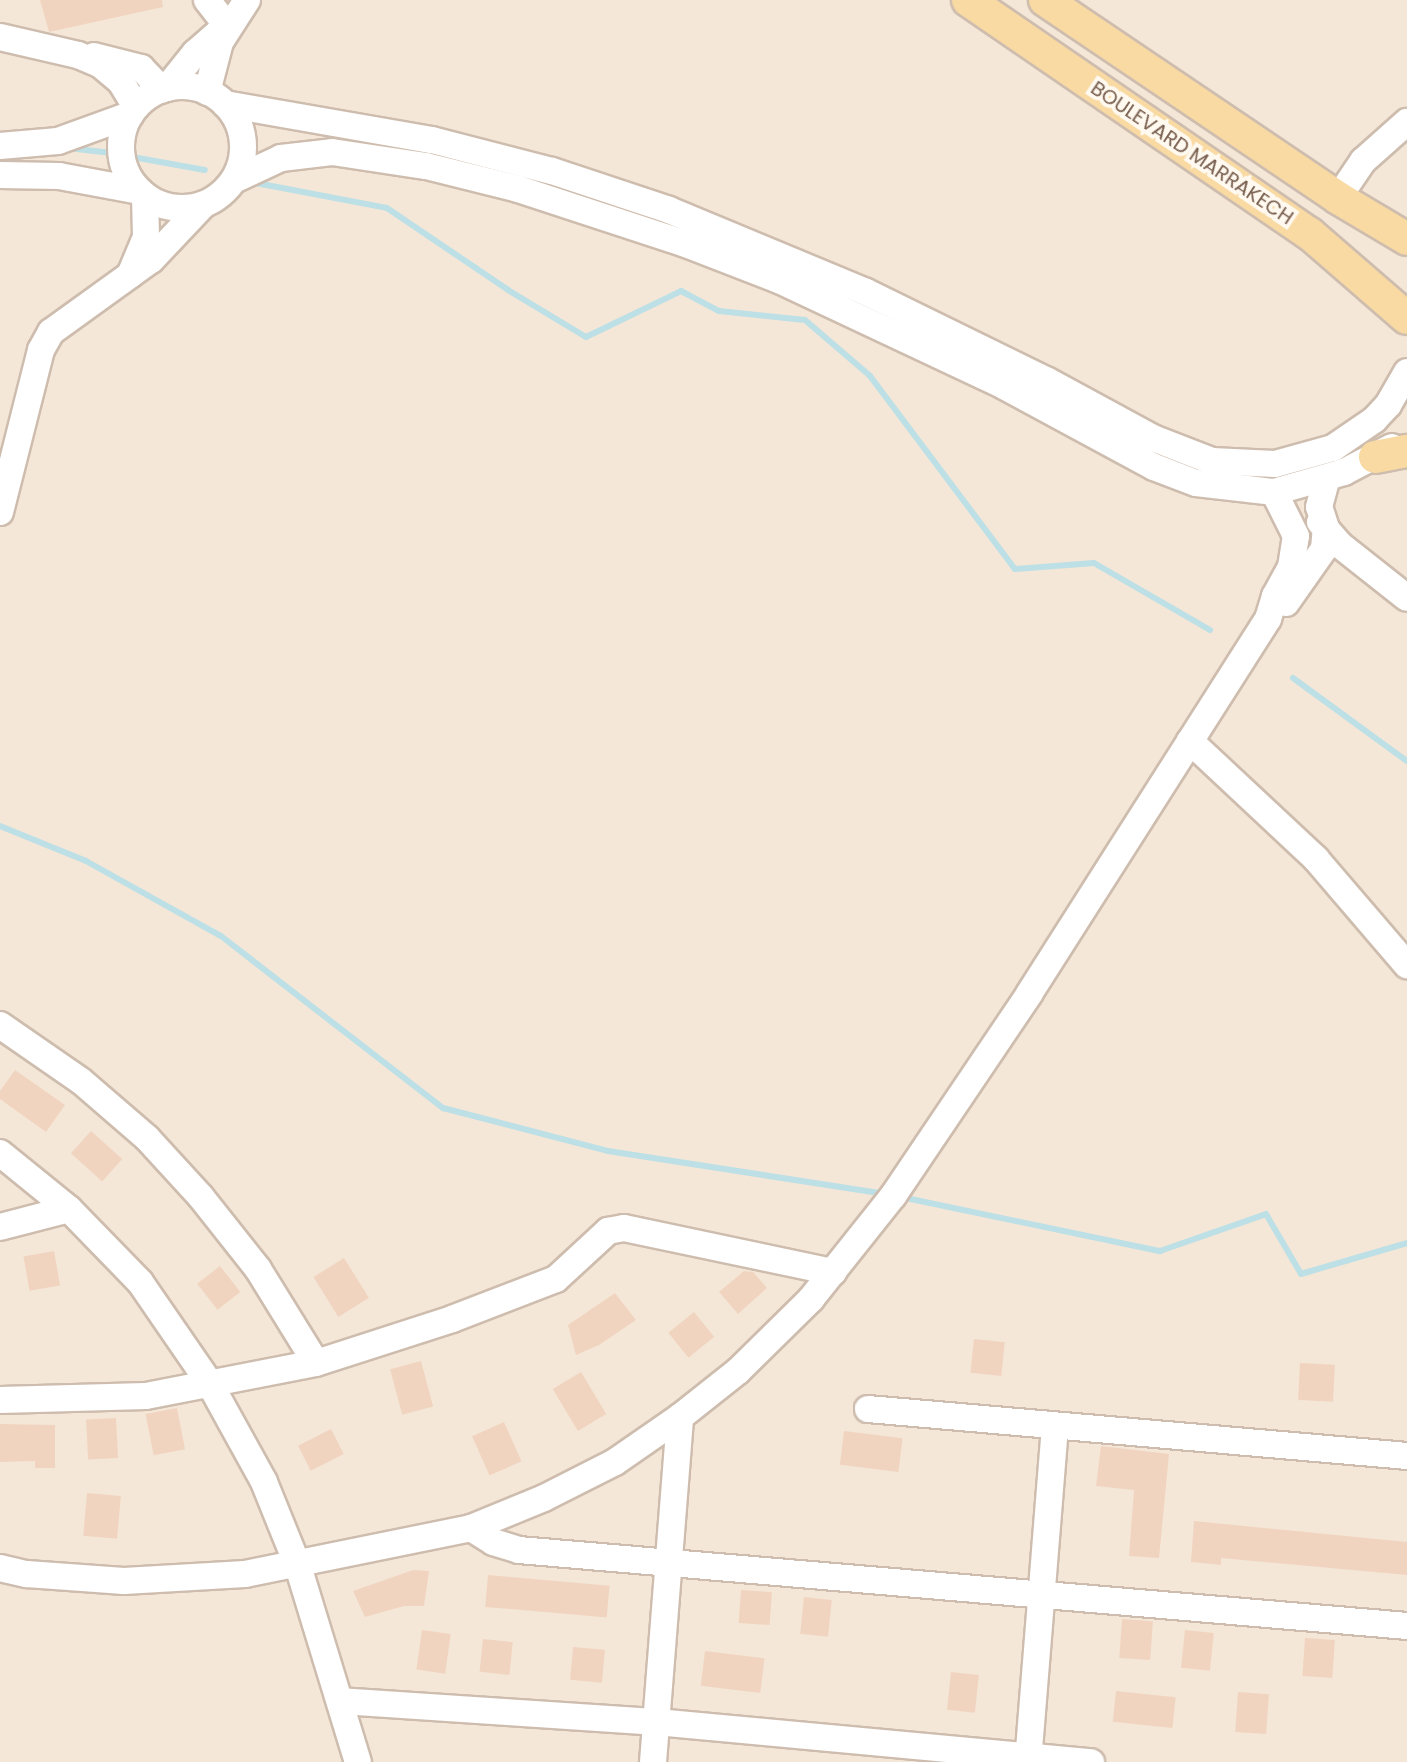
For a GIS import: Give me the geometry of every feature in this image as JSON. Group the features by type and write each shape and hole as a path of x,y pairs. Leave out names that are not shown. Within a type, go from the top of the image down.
{"main road":[{"name":"BOULEVARD MARRAKECH","path":"968,0 1310,234 1407,318"},
{"path":"1050,2 1338,198 1407,239"},
{"path":"1375,457 1407,451"}],"street":[{"path":"0,512 9,467 46,340 59,324 170,244 203,205 226,191 243,158 242,135 216,98 227,26 207,0"},
{"path":"0,146 58,141 133,111 164,89 195,53 227,26 247,0"},
{"path":"0,37 78,55 132,63 164,89"},
{"path":"78,55 110,72 121,82 133,111 122,141 122,155 125,168 142,194 146,237 130,275"},
{"path":"164,89 188,86 216,98 432,140 552,171 669,210 866,292 1020,367 1153,438 1212,461 1275,464 1333,448 1374,420 1393,397 1407,372"},
{"path":"1338,198 1363,161 1407,122"},
{"path":"234,180 281,158 332,152 426,166 518,189 686,244 779,280 1004,386 1174,476 1222,489 1274,492 1327,478 1375,457 1407,437"},
{"path":"0,175 59,176 142,194 179,209 203,205"},
{"path":"0,1568 27,1574 124,1581 245,1574 298,1566 471,1528 580,1481 680,1417 764,1348 833,1272 893,1196 1020,1007 1268,619 1292,597 1322,554 1326,528 1319,507 1327,478"},
{"path":"1274,492 1295,531 1322,554 1381,580"},
{"path":"1268,619 1275,596 1291,567 1296,522 1311,516 1381,580 1407,598"},
{"path":"1190,741 1316,859 1407,965"},
{"path":"0,1025 81,1081 147,1138 201,1197 258,1269 316,1363"},
{"path":"0,1153 69,1209 140,1282 210,1384 264,1482 298,1566 358,1762"},
{"path":"0,1227 69,1209"},
{"path":"0,1400 146,1396 316,1363 452,1319 556,1279 608,1231 624,1228 833,1272"},
{"path":"868,1409 1055,1428 1407,1456"},
{"path":"653,1762 680,1417"},
{"path":"1029,1759 1055,1428"},
{"path":"471,1528 493,1542 519,1550 1407,1626"},
{"path":"340,1701 656,1722 1029,1759 1091,1762"}],"shaded area":[{"path":"0,0 1407,0 1407,1762 0,1762"}],"building":[{"path":"40,0 162,0 163,7 49,32"},
{"path":"15,1070 65,1105 46,1132 0,1099 0,1091"},
{"path":"91,1131 122,1159 102,1181 71,1153"},
{"path":"54,1251 60,1285 30,1291 23,1256"},
{"path":"344,1258 369,1298 338,1317 313,1277"},
{"path":"220,1266 240,1292 217,1310 197,1284"},
{"path":"744,1271 753,1272 767,1288 738,1314 719,1292"},
{"path":"615,1293 636,1320 599,1345 576,1355 568,1325"},
{"path":"694,1312 714,1337 688,1358 668,1333"},
{"path":"974,1339 1005,1342 1001,1376 970,1373"},
{"path":"421,1361 433,1406 402,1415 390,1369"},
{"path":"1300,1363 1335,1365 1333,1402 1298,1400"},
{"path":"581,1372 606,1414 578,1431 553,1389"},
{"path":"177,1408 185,1449 154,1455 146,1414"},
{"path":"116,1418 118,1458 88,1460 86,1420"},
{"path":"504,1422 521,1461 490,1476 472,1436"},
{"path":"0,1424 55,1425 55,1468 35,1468 35,1461 0,1462"},
{"path":"331,1429 344,1454 311,1471 298,1446"},
{"path":"844,1431 903,1438 898,1472 840,1465"},
{"path":"1101,1446 1169,1454 1159,1558 1129,1556 1134,1490 1096,1486"},
{"path":"87,1493 121,1496 117,1539 83,1536"},
{"path":"1194,1521 1407,1542 1407,1575 1221,1558 1221,1565 1191,1562"},
{"path":"413,1570 429,1571 424,1606 404,1606 365,1617 353,1591"},
{"path":"488,1575 610,1586 607,1618 485,1607"},
{"path":"741,1590 772,1592 770,1625 739,1623"},
{"path":"804,1597 832,1600 828,1637 800,1634"},
{"path":"1122,1619 1153,1621 1150,1660 1119,1658"},
{"path":"422,1630 451,1634 445,1674 416,1670"},
{"path":"1185,1630 1214,1633 1210,1671 1181,1668"},
{"path":"1305,1638 1335,1640 1332,1678 1302,1676"},
{"path":"483,1639 513,1642 509,1675 480,1672"},
{"path":"573,1647 605,1650 602,1683 570,1680"},
{"path":"705,1651 765,1658 760,1693 701,1686"},
{"path":"951,1672 979,1675 975,1713 947,1710"},
{"path":"1116,1691 1176,1697 1172,1728 1113,1722"},
{"path":"1238,1692 1269,1694 1266,1734 1235,1732"}],"waterway":[{"path":"68,148 112,153"},
{"path":"127,156 205,170"},
{"path":"251,182 387,208 508,290 586,337 681,291 719,311 805,320 870,376 1015,569 1094,563 1210,630"},
{"path":"1293,678 1407,761"},
{"path":"0,826 86,861 221,936 443,1108 608,1151 886,1194"},
{"path":"901,1197 1160,1251 1266,1214 1301,1274 1407,1243"}]}
